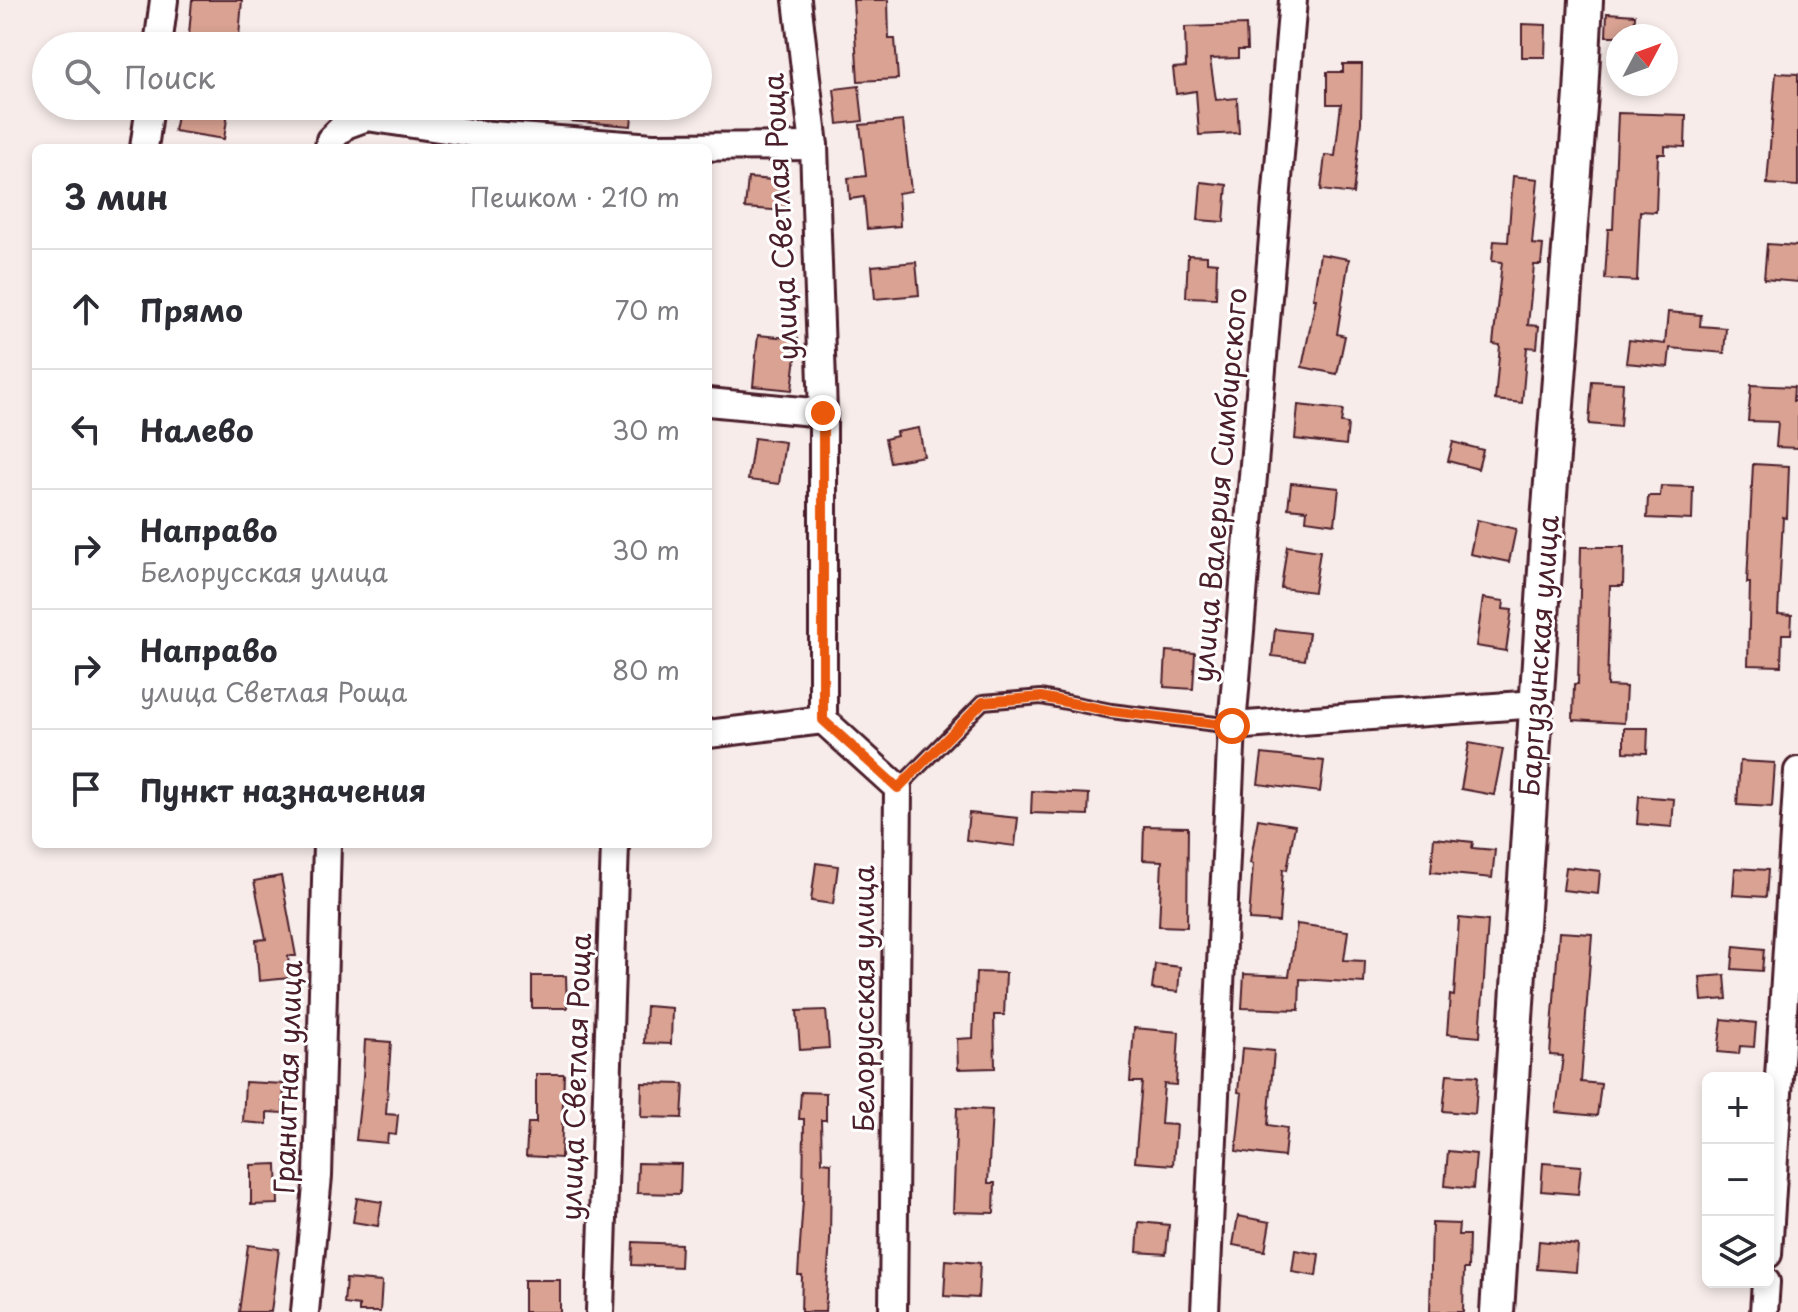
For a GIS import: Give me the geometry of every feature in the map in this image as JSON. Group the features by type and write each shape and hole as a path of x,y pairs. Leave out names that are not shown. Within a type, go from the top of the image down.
{"street":[{"path":"160,32 164,0"},
{"name":"улица Светлая Роща","path":"797,0 814,146 823,413 823,720"},
{"name":"улица Валерия Симбирского","path":"1205,1312 1232,726 1293,0"},
{"name":"Баргузинская улица","path":"1497,1312 1549,508 1586,0"},
{"path":"145,144 148,120"},
{"path":"330,144 345,125 359,120"},
{"path":"387,120 478,134 613,144"},
{"path":"712,147 814,146"},
{"path":"712,402 823,413"},
{"path":"1232,726 1537,704"},
{"path":"712,734 823,720 898,788"},
{"path":"1770,1216 1798,771"},
{"name":"Белорусская улица","path":"893,1312 898,788"},
{"name":"Гранитная улица","path":"305,1312 318,1176 327,848"},
{"name":"улица Светлая Роща","path":"600,1312 615,848"},
{"path":"1764,1312 1766,1288"}],"lane":[{"path":"898,788 983,702 1041,697 1111,711 1232,726"}],"building":[{"path":"192,0 242,0 239,32 189,32"},
{"path":"853,0 888,0 889,39 895,39 898,79 858,81"},
{"path":"1607,13 1635,15 1635,24 1607,24"},
{"path":"1522,24 1546,25 1545,57 1522,57"},
{"path":"1246,25 1247,50 1238,50 1238,58 1210,59 1216,100 1237,98 1239,133 1199,135 1196,91 1176,94 1173,68 1186,67 1185,27"},
{"path":"1343,64 1362,64 1361,122 1353,194 1321,190 1325,155 1335,156 1341,104 1327,104 1327,72 1343,72"},
{"path":"1776,73 1798,74 1798,186 1767,184"},
{"path":"859,86 863,121 838,124 834,89"},
{"path":"1618,113 1686,115 1685,147 1665,146 1665,154 1658,154 1656,212 1640,211 1637,281 1605,279 1608,229 1613,229"},
{"path":"176,120 227,120 224,139 174,131"},
{"path":"571,120 632,120 631,126"},
{"path":"903,121 911,191 898,193 900,226 867,229 864,197 850,199 848,178 866,176 860,125"},
{"path":"1513,176 1538,179 1532,244 1543,245 1541,265 1534,265 1528,325 1539,326 1537,348 1527,347 1522,403 1495,400 1500,345 1493,344 1502,262 1492,261 1494,241 1508,242"},
{"path":"748,178 788,181 785,211 745,208"},
{"path":"1201,182 1227,185 1224,222 1198,220"},
{"path":"1767,244 1798,246 1798,282 1764,279"},
{"path":"1320,254 1349,259 1337,334 1345,336 1337,374 1302,367 1316,299 1313,299"},
{"path":"1188,255 1207,256 1207,262 1217,263 1216,298 1186,297"},
{"path":"916,262 919,295 875,299 872,266"},
{"path":"1668,312 1701,315 1700,326 1726,328 1724,353 1670,348 1668,367 1626,363 1629,340 1665,344"},
{"path":"758,335 798,339 792,390 753,386"},
{"path":"1592,381 1623,383 1620,427 1589,424"},
{"path":"1751,385 1794,387 1793,401 1798,401 1798,448 1776,447 1778,422 1748,421"},
{"path":"1298,405 1343,410 1341,423 1348,424 1346,445 1295,439"},
{"path":"919,428 924,456 890,462 885,439 897,436 896,432"},
{"path":"754,438 785,442 779,484 748,480"},
{"path":"1453,442 1483,450 1478,469 1448,461"},
{"path":"1753,464 1789,466 1778,614 1792,615 1791,634 1782,634 1781,666 1748,665 1750,583 1747,583"},
{"path":"1291,483 1339,488 1335,524 1306,520 1307,510 1288,508"},
{"path":"1661,486 1693,487 1692,520 1647,518 1648,496 1660,496"},
{"path":"1477,520 1516,529 1509,562 1470,554"},
{"path":"1287,546 1320,551 1314,592 1281,588"},
{"path":"1581,547 1624,547 1623,586 1610,586 1607,686 1626,687 1624,723 1573,720 1574,684 1578,684"},
{"path":"1483,598 1504,601 1503,609 1512,610 1506,651 1476,646"},
{"path":"1275,629 1309,633 1305,660 1272,656"},
{"path":"1166,651 1195,653 1193,689 1164,687"},
{"path":"1624,728 1648,728 1647,753 1624,752"},
{"path":"1469,743 1503,749 1494,795 1461,789"},
{"path":"1262,754 1324,761 1320,792 1258,784"},
{"path":"1740,761 1775,763 1772,807 1737,805"},
{"path":"1032,791 1089,794 1088,815 1031,813"},
{"path":"1639,796 1674,799 1672,827 1637,824"},
{"path":"969,813 1018,818 1015,846 966,840"},
{"path":"1258,819 1295,825 1287,870 1283,869 1279,922 1249,920 1253,864 1250,863"},
{"path":"1144,826 1188,827 1187,927 1159,926 1162,861 1143,860"},
{"path":"1434,838 1473,842 1472,848 1495,850 1492,878 1431,872"},
{"path":"816,863 838,866 833,904 811,901"},
{"path":"1566,867 1600,871 1598,894 1563,890"},
{"path":"1735,868 1768,870 1766,897 1733,895"},
{"path":"281,876 296,956 288,956 290,978 259,981 256,940 266,939 254,881"},
{"path":"1459,918 1488,921 1480,1037 1447,1034 1450,995 1454,996"},
{"path":"1297,924 1348,931 1344,960 1365,961 1364,983 1300,979 1299,1010 1242,1008 1244,974 1289,976"},
{"path":"1559,932 1592,934 1581,1082 1601,1084 1597,1116 1556,1112 1563,1056 1550,1055"},
{"path":"1734,946 1764,949 1762,971 1732,969"},
{"path":"1155,964 1180,967 1178,992 1152,989"},
{"path":"976,972 1006,973 1004,1015 994,1015 995,1068 958,1069 957,1039 973,1038"},
{"path":"1725,975 1727,999 1702,1001 1700,977"},
{"path":"532,976 566,976 567,1008 532,1008"},
{"path":"646,1006 672,1008 671,1044 644,1043"},
{"path":"826,1010 829,1048 800,1050 797,1011"},
{"path":"1722,1019 1756,1023 1754,1047 1740,1046 1739,1054 1718,1052"},
{"path":"1134,1028 1179,1032 1176,1085 1164,1084 1161,1124 1176,1125 1173,1165 1135,1162 1142,1082 1130,1082"},
{"path":"365,1040 391,1042 386,1114 398,1115 396,1135 388,1134 387,1143 356,1140"},
{"path":"1242,1048 1274,1051 1268,1125 1287,1128 1284,1157 1236,1151 1242,1093 1238,1092"},
{"path":"536,1074 564,1074 561,1158 526,1156 528,1123 536,1123"},
{"path":"1447,1074 1478,1076 1475,1114 1443,1111"},
{"path":"245,1082 284,1084 283,1113 267,1112 267,1124 243,1122"},
{"path":"642,1083 684,1084 682,1118 641,1117"},
{"path":"801,1092 826,1093 826,1120 821,1120 822,1162 831,1163 825,1312 801,1312 802,1275 798,1275 804,1119 799,1119"},
{"path":"957,1108 992,1110 988,1183 995,1183 994,1213 953,1212"},
{"path":"1448,1151 1476,1154 1473,1189 1445,1186"},
{"path":"638,1163 681,1164 680,1194 637,1193"},
{"path":"1543,1163 1581,1166 1578,1194 1541,1191"},
{"path":"277,1164 278,1204 251,1205 251,1165"},
{"path":"357,1198 382,1202 378,1226 353,1222"},
{"path":"1238,1216 1270,1222 1265,1251 1233,1245"},
{"path":"1139,1222 1169,1225 1166,1254 1137,1252"},
{"path":"1432,1223 1459,1224 1458,1235 1469,1235 1463,1312 1430,1312"},
{"path":"1539,1241 1578,1245 1576,1272 1537,1269"},
{"path":"633,1242 681,1244 680,1267 632,1265"},
{"path":"248,1245 279,1249 271,1312 239,1312"},
{"path":"1295,1250 1319,1254 1316,1276 1292,1272"},
{"path":"946,1260 980,1263 978,1298 944,1296"},
{"path":"346,1279 382,1282 380,1312 359,1312 359,1306 344,1304"},
{"path":"524,1280 560,1280 560,1312 524,1312"}],"route":[{"path":"823,413 823,720 898,788 983,702 1041,697 1111,711 1232,726"}]}
